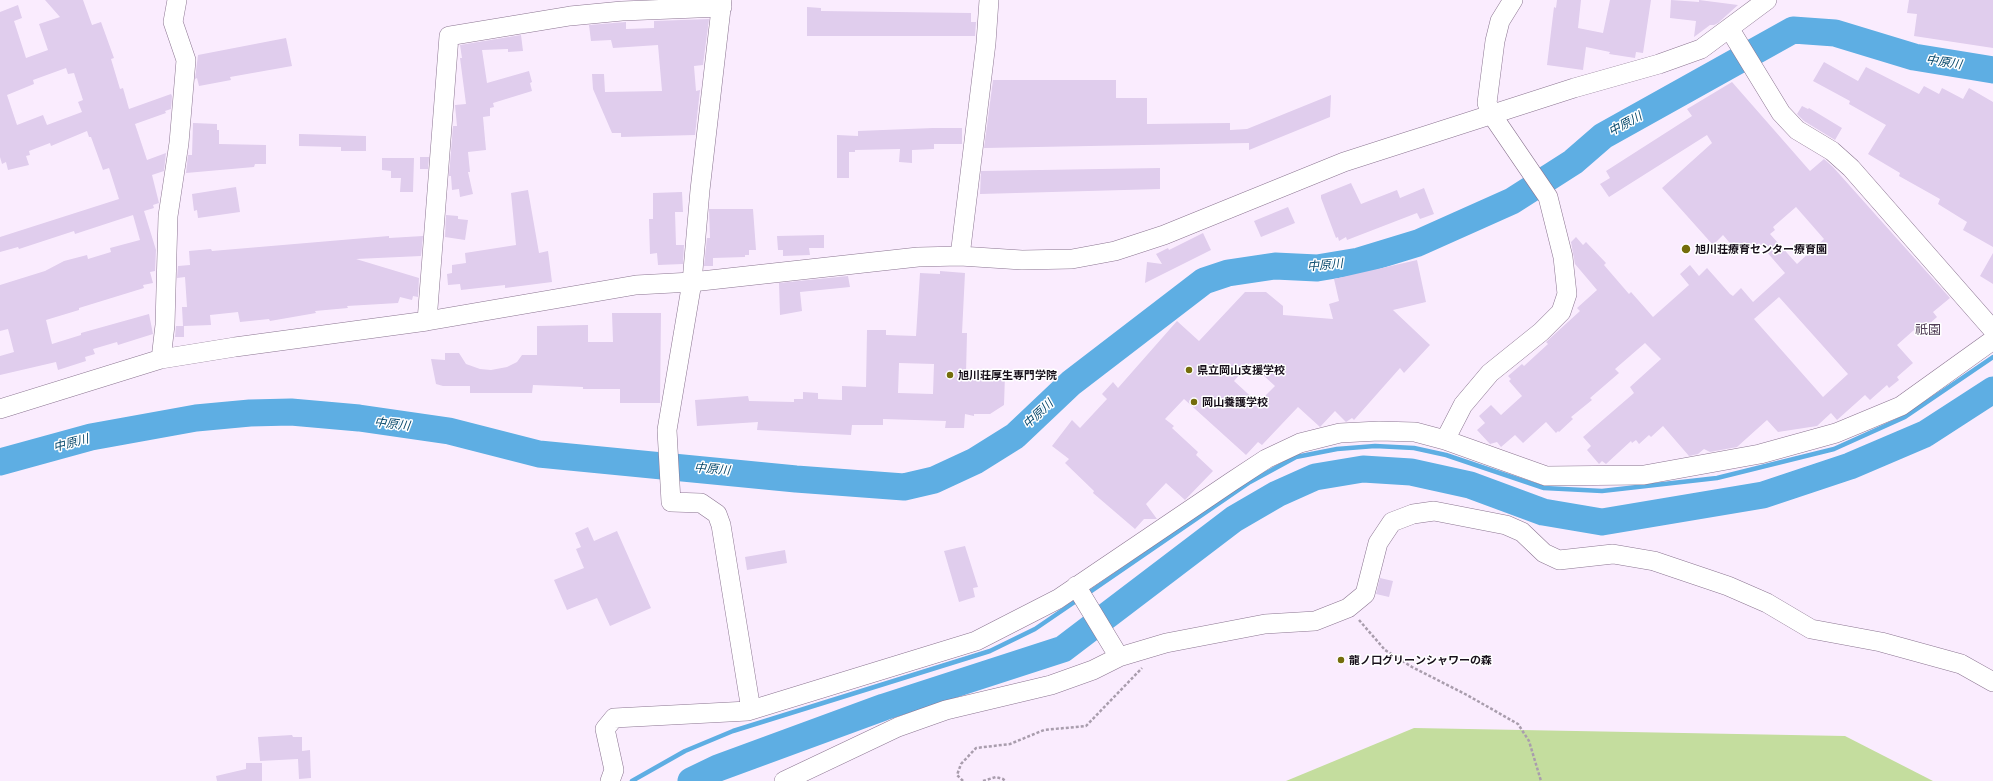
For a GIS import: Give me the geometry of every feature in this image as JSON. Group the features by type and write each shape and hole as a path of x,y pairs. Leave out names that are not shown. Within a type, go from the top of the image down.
{"street":[{"path":"161,359 165,325 168,216 179,142 186,60 173,22 177,0"},
{"path":"960,256 984,65 989,0"},
{"path":"1445,440 1463,405 1490,373 1541,332 1561,312 1567,294 1563,265 1548,197 1492,115 1487,103 1495,42 1500,21 1513,0"},
{"path":"0,408 161,359 243,346 427,321 586,292 636,285 692,282 870,261 918,257 960,256 1022,260 1072,259 1115,251 1164,235 1344,162 1574,88 1659,64 1701,49 1765,0"},
{"path":"427,321 449,36 570,16 722,3 704,148 692,282 668,430 672,502 701,503 717,514 721,525 751,710"},
{"path":"1729,28 1781,113 1797,130 1832,151 1851,168 1993,330"},
{"path":"610,781 614,770 605,729 614,718 751,710 976,641 1078,589 1249,470 1300,442 1340,433 1379,431 1415,432 1445,440 1546,476 1644,475 1760,454 1836,433 1901,406 1993,340"},
{"path":"784,781 898,727 946,710 1050,685 1093,670 1117,654 1266,624 1315,621 1348,608 1365,594 1378,543 1392,522 1413,514 1434,511 1506,525 1522,532 1544,553 1559,560 1613,554 1654,561 1728,586 1767,603 1811,629 1881,642 1961,664 1993,682"},
{"path":"1078,589 1117,654"}],"path":[{"path":"1348,608 1385,650 1412,667 1467,695 1518,724 1529,741 1541,781"},
{"path":"963,781 957,775 961,764 976,748 1010,744 1044,730 1086,726 1145,665"},
{"path":"983,781 996,777 1005,781"}],"green space":[{"path":"1414,728 1845,736 1933,781 1286,781"}],"building":[{"path":"45,0 83,0 92,25 101,22 114,58 111,59 120,89 123,88 129,109 171,94 172,96 171,109 165,111 166,113 135,124 147,160 166,153 164,171 152,175 159,203 153,205 154,208 144,211 156,250 155,271 150,272 153,283 143,285 144,288 46,320 52,344 81,335 81,333 149,314 153,334 118,345 117,342 93,349 95,354 85,357 86,361 58,370 56,362 0,375 0,356 14,352 8,329 0,331 0,285 45,271 64,261 87,255 88,259 111,252 110,248 140,240 133,215 75,234 74,231 19,249 18,247 0,252 0,237 119,199 109,168 103,170 91,137 89,137 87,131 51,146 50,143 29,151 30,155 26,156 29,165 8,170 6,162 2,164 0,157 0,12 18,5 22,18 14,21 26,58 48,50 39,24 60,17","holes":["66,68 68,74 74,73 83,100 78,102 82,112 47,125 43,115 17,125 7,95 34,84 33,80"]},
{"path":"1557,0 1581,0 1578,28 1603,33 1610,0 1651,0 1643,53 1636,52 1635,58 1609,54 1610,52 1586,47 1583,70 1547,65 1554,7 1556,8"},
{"path":"1671,0 1699,2 1699,0 1738,5 1718,23 1710,25 1694,37 1696,21 1670,18"},
{"path":"1909,0 1993,0 1993,48 1914,36 1917,14 1907,13"},
{"path":"807,7 821,8 821,11 971,13 971,22 976,22 975,36 807,36"},
{"path":"709,19 703,65 694,66 696,91 700,90 695,135 621,137 621,133 612,133 593,89 592,74 604,74 605,92 662,91 658,45 613,48 611,40 591,41 589,25 626,22 626,29 654,28 654,21"},
{"path":"521,35 523,51 508,52 508,49 482,50 487,83 529,71 532,82 530,83 532,91 493,103 494,107 490,108 490,116 483,117 486,150 468,152 470,172 468,172 473,194 460,197 459,189 452,190 451,176 449,176 453,126 457,126 455,105 466,104 460,58 462,58 460,45"},
{"path":"286,38 292,66 230,77 231,80 199,86 197,78 195,79 198,55"},
{"path":"1824,62 1858,81 1866,67 1919,94 1924,86 1939,94 1942,88 1963,99 1969,88 1993,102 1993,247 1963,230 1967,222 1938,204 1940,199 1899,176 1900,173 1868,154 1886,125 1849,104 1850,101 1813,81"},
{"path":"993,80 1116,80 1116,98 1147,98 1147,124 1230,123 1230,130 1247,129 1331,95 1330,117 1249,150 1249,143 984,148"},
{"path":"1732,82 1810,171 1824,159 1833,167 1950,298 1933,312 1937,317 1918,334 1914,330 1897,345 1913,363 1897,377 1899,380 1889,388 1887,385 1870,400 1865,395 1837,420 1831,413 1817,426 1778,432 1767,420 1737,447 1710,452 1704,449 1698,454 1689,456 1663,426 1651,437 1649,435 1639,444 1636,440 1632,443 1631,441 1606,464 1602,461 1599,464 1587,450 1591,446 1583,437 1634,393 1630,387 1661,359 1645,343 1615,369 1619,373 1590,398 1592,400 1571,417 1573,419 1559,432 1558,431 1556,433 1546,422 1523,443 1515,435 1501,447 1497,442 1490,444 1477,430 1485,423 1479,416 1491,405 1501,415 1522,396 1509,381 1511,379 1508,376 1522,364 1524,366 1548,344 1546,342 1580,311 1577,308 1597,290 1575,264 1571,242 1576,237 1583,245 1586,242 1606,263 1604,265 1629,294 1631,292 1653,317 1689,285 1680,274 1690,265 1699,276 1707,268 1730,294 1733,296 1741,288 1753,302 1785,273 1759,243 1754,248 1752,246 1741,256 1723,235 1713,245 1662,188 1712,143 1707,135 1609,197 1600,184 1610,178 1606,171 1692,116 1687,109","holes":["1796,207 1824,239 1797,264 1770,234 1775,230 1773,227","1779,297 1848,374 1823,397 1754,319"]},
{"path":"1802,106 1808,109 1809,108 1842,128 1835,140 1804,121 1797,114"},
{"path":"193,123 217,124 217,130 219,130 219,144 266,145 266,164 255,164 254,167 186,173 188,155 192,155"},
{"path":"962,128 962,144 934,144 934,149 912,150 912,163 899,162 900,149 855,150 855,152 849,152 849,178 837,178 837,135 858,136 858,131"},
{"path":"299,134 366,136 366,151 341,151 341,147 299,146"},
{"path":"420,157 429,157 428,169 420,169"},
{"path":"382,158 414,158 413,192 400,192 401,178 391,178 391,171 382,170"},
{"path":"1160,168 1160,189 980,194 981,171"},
{"path":"1351,183 1361,204 1397,190 1400,198 1424,188 1434,214 1420,219 1417,213 1347,240 1346,237 1339,241 1338,237 1336,238 1321,195"},
{"path":"236,187 240,212 198,218 197,210 194,211 192,194"},
{"path":"528,190 539,253 548,251 552,282 505,288 505,285 461,290 460,284 448,285 447,274 452,273 452,265 466,263 465,253 516,245 511,193"},
{"path":"682,192 683,212 675,212 676,245 684,245 683,264 658,265 657,253 650,254 649,219 653,219 653,193"},
{"path":"1288,207 1295,223 1261,237 1254,221"},
{"path":"709,209 753,209 756,250 749,250 749,255 745,255 745,257 713,258 713,266 704,266 707,238 710,238"},
{"path":"446,215 458,216 458,219 468,220 465,240 445,237"},
{"path":"1203,233 1211,250 1145,283 1147,262 1162,264 1156,254 1168,248 1169,250"},
{"path":"824,235 824,248 809,248 810,255 783,256 783,250 778,250 777,236"},
{"path":"389,236 389,238 423,236 421,256 356,259 419,278 418,297 413,296 412,300 400,297 398,303 347,306 348,308 315,311 316,313 270,321 269,319 240,322 238,312 210,315 211,325 184,326 184,337 175,337 176,326 183,326 182,307 187,307 185,277 177,278 178,266 190,265 189,251 211,249 212,251"},
{"path":"1993,253 1993,284 1980,276"},
{"path":"1417,260 1426,302 1393,310 1430,345 1404,373 1400,368 1354,420 1352,418 1346,422 1335,411 1320,427 1298,407 1262,445 1258,442 1246,455 1184,399 1165,419 1174,426 1172,428 1198,452 1196,455 1213,471 1185,500 1166,483 1146,504 1157,519 1144,519 1135,529 1093,493 1094,491 1065,463 1069,459 1052,446 1072,420 1080,428 1107,399 1102,394 1113,382 1118,388 1177,321 1199,341 1245,292 1266,292 1283,306 1283,315 1333,319 1329,304 1339,301 1334,279","holes":["1250,363 1275,386 1258,403 1234,381"]},
{"path":"940,271 965,273 962,333 967,333 966,374 1005,375 1004,405 990,414 974,414 974,416 965,414 964,428 945,428 946,421 883,419 883,425 852,425 851,435 757,430 758,422 697,426 695,400 748,396 749,401 794,402 794,399 803,399 803,392 818,393 818,399 842,400 842,386 866,387 867,330 886,330 886,335 916,336 920,273 940,274","holes":["899,363 934,364 933,394 898,393"]},
{"path":"848,276 850,287 800,292 802,311 780,315 779,283"},
{"path":"612,313 661,313 660,403 620,403 620,389 583,389 583,387 533,385 532,393 470,393 470,386 443,386 436,384 431,359 445,360 445,353 459,353 466,364 480,369 491,370 507,367 517,362 522,355 537,355 537,326 588,325 588,342 613,342"},
{"path":"588,527 594,541 617,531 651,608 610,626 597,598 567,610 554,580 584,568 576,549 581,547 575,533"},
{"path":"965,546 978,587 973,588 975,597 959,602 944,551"},
{"path":"785,550 787,563 747,570 745,557"},
{"path":"1380,578 1393,581 1389,597 1376,594"},
{"path":"292,735 293,737 302,737 302,751 310,750 311,778 299,779 298,759 260,761 258,737"},
{"path":"246,763 262,763 262,781 217,781 216,776 246,769"}],"waterway":[{"name":"中原川","path":"0,462 91,437 196,418 250,413 291,412 359,418 449,431 539,454 796,479 904,487 934,480 975,461 1015,436 1071,383 1204,281 1228,273 1275,266 1317,268 1359,261 1418,243 1512,201 1573,162 1603,136 1793,30 1835,33 1914,57 1993,70"},
{"path":"1087,594 1250,482 1296,457 1337,449 1375,446 1414,448 1446,455 1544,488 1602,491 1717,478 1834,449 1905,417 1993,357"},
{"path":"691,781 718,768 884,707 1063,649 1234,519 1277,494 1315,477 1363,469 1411,472 1470,485 1543,512 1602,522 1763,495 1850,466 1925,434 1993,390"},
{"path":"632,781 685,751 733,731 990,651 1035,629 1079,599"}],"place":[{"name":"旭川荘療育センター療育園","path":"1686,249"},
{"name":"県立岡山支援学校","path":"1189,370"},
{"name":"旭川荘厚生専門学院","path":"950,375"},
{"name":"岡山養護学校","path":"1194,402"},
{"name":"龍ノ口グリーンシャワーの森","path":"1341,660"}],"district":[{"name":"祇園","path":"1928,330"}]}
